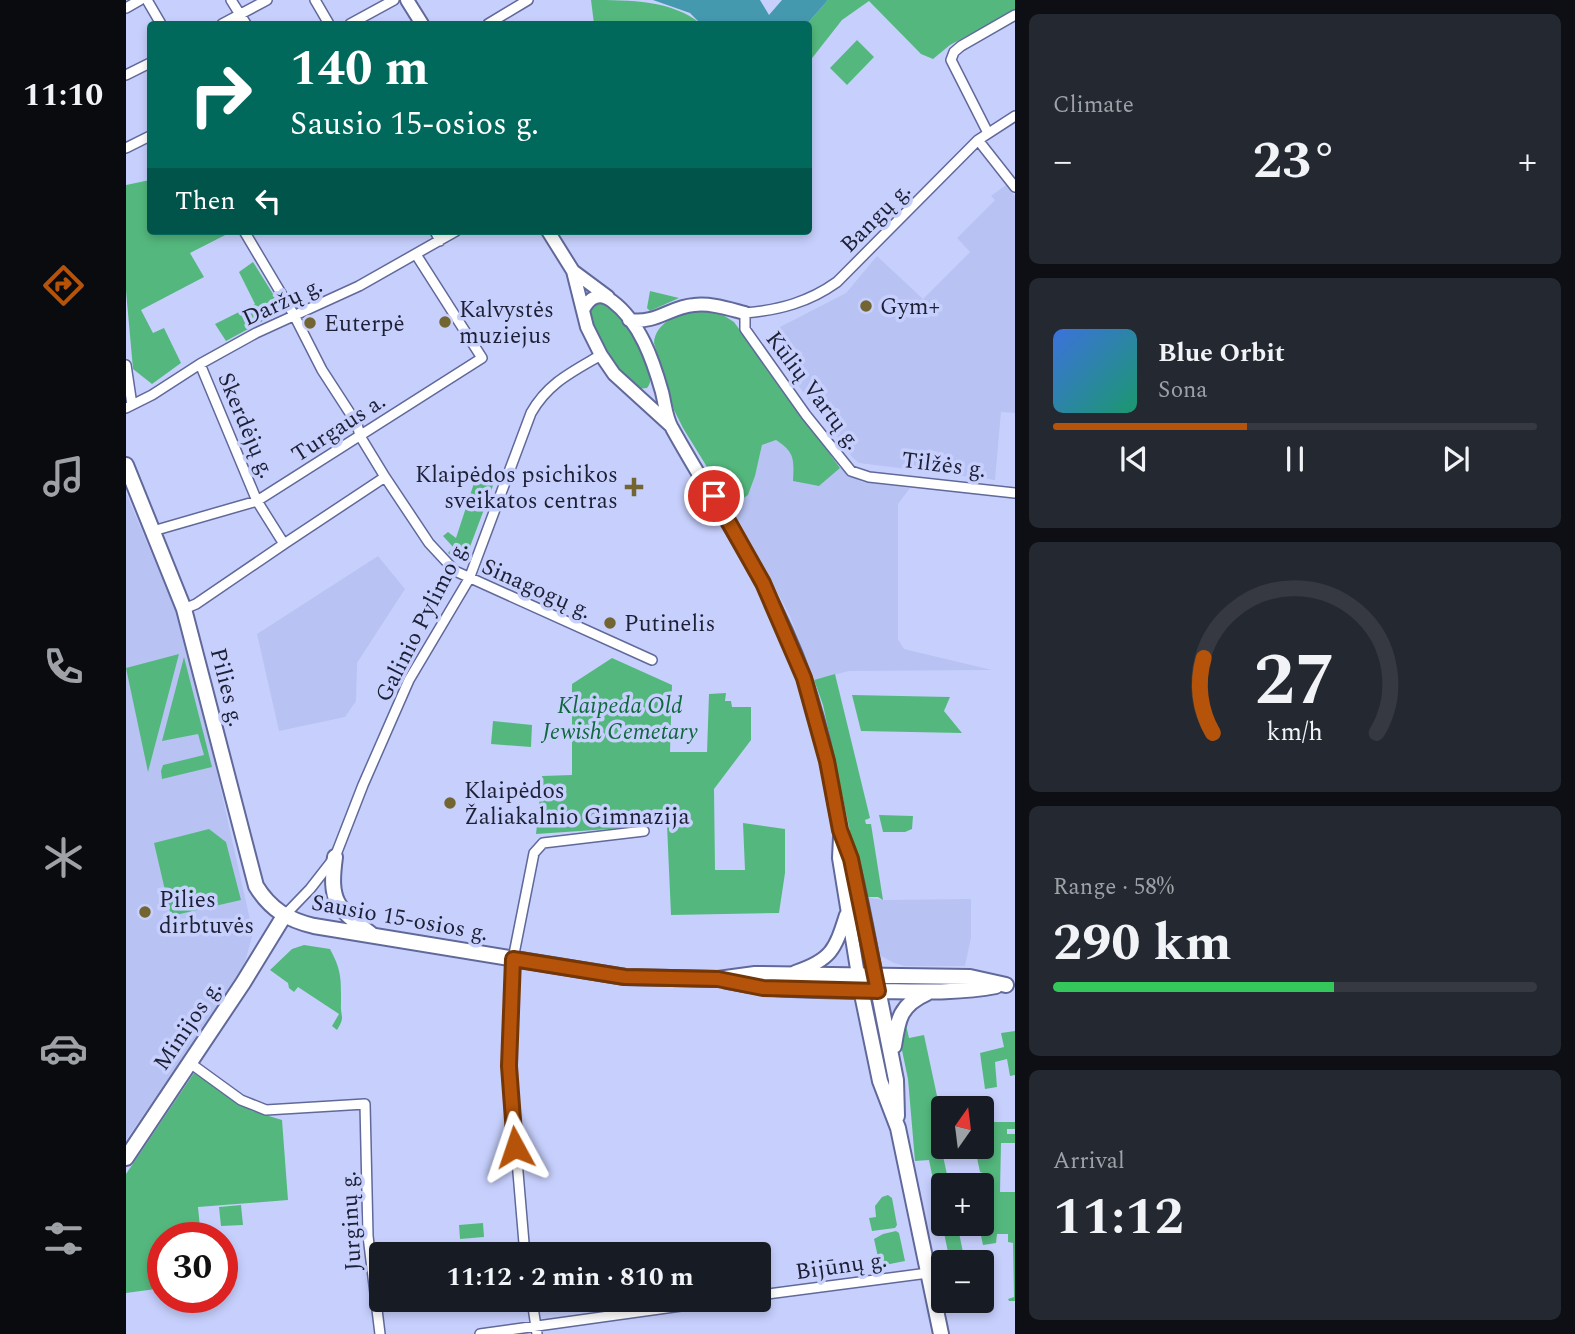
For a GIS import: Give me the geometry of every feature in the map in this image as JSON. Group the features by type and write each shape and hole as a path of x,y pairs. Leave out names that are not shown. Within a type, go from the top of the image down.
{"main road":[{"name":"Pilies g.","path":"126,465 184,609 251,869 262,896 284,916"},
{"path":"335,857 331,882 333,894 344,912 372,935"},
{"name":"Sausio 15-osios g.","path":"284,916 314,926 625,977 718,979 755,974 876,975 970,977 1011,985"},
{"name":"Minijos g.","path":"126,1158 284,916"},
{"path":"858,975 880,1081 898,1128 941,1334"},
{"path":"876,975 896,1080 898,1128"},
{"name":"Sausio 15-osios g.","path":"718,979 763,988 878,991 965,992 1011,985"},
{"path":"892,1058 898,1018 912,1000 934,991"}],"street":[{"path":"126,8 140,0"},
{"path":"147,0 159,21"},
{"path":"231,0 244,21"},
{"path":"228,21 267,0"},
{"path":"315,0 327,21"},
{"path":"356,21 394,0"},
{"path":"407,0 420,21"},
{"path":"493,21 528,0"},
{"path":"988,132 951,60 954,52 961,46 1015,16"},
{"path":"126,75 147,64"},
{"name":"Bangų g.","path":"745,313 799,303 815,297 837,282 978,140 1015,116"},
{"path":"126,148 147,138"},
{"path":"978,140 1015,187"},
{"name":"Sinagogų g.","path":"246,235 294,315 322,370 357,424 360,436 429,543 455,570 469,579 652,660"},
{"path":"437,235 440,241"},
{"name":"Daržų g.","path":"129,407 200,364 294,315 359,286 417,256 450,235"},
{"path":"550,235 573,271 593,341 601,355 614,374 670,425 743,545 800,665 814,707 840,830 851,859 876,975"},
{"name":"Turgaus a.","path":"153,531 257,501 482,358 417,256"},
{"path":"573,271 611,300 629,320 646,346 658,378 670,425"},
{"path":"583,310 592,297 600,296 611,300"},
{"path":"629,320 650,321 680,308 695,305 745,313"},
{"name":"Kūlių Vartų g.","path":"745,313 745,329 806,415 851,471 869,477"},
{"path":"646,346 654,327 666,314"},
{"name":"Galinio Pylimo g.","path":"284,916 335,857 409,680 469,579 531,413 548,388 601,355"},
{"name":"Skerdėjų g.","path":"200,364 257,501"},
{"path":"126,365 129,407"},
{"path":"634,392 651,392 658,378"},
{"path":"184,609 196,604 385,477"},
{"name":"Tilžės g.","path":"869,477 1015,493"},
{"path":"257,501 284,544"},
{"path":"840,830 839,858 858,975"},
{"path":"524,1242 509,1066 513,959 534,853 543,844 644,831"},
{"path":"788,974 809,968 830,955 836,947 847,911"},
{"name":"Jurginų g.","path":"190,1063 241,1100 266,1110 365,1104 368,1237 380,1334"},
{"name":"Bijūnų g.","path":"771,1294 929,1273"},
{"path":"533,1312 536,1330"},
{"path":"480,1334 536,1330 649,1312"}],"shaded area":[{"path":"653,0 760,0 769,15 782,0 828,0 810,21 698,21 690,13"},
{"path":"1006,185 1015,196 1015,413 1001,412 995,480 859,463 766,343 769,336 778,328 846,293 877,256 923,299 970,252 957,238 995,200 991,196"},
{"path":"776,440 788,447 794,462 819,486 840,468 862,482 910,488 898,504 898,639 904,649 992,670 849,671 814,680 790,616 731,506 748,495 762,445"},
{"path":"126,493 177,614 216,768 253,933 245,962 231,988 126,1140"},
{"path":"378,556 405,589 357,663 356,701 345,717 279,731 257,634"},
{"path":"864,897 883,900 971,899 971,938 965,966 905,966 881,956"}],"green space":[{"path":"591,0 650,3 677,10 697,21 594,21"},
{"path":"828,0 1015,0 1015,10 950,45 933,59 921,54 869,1 842,20 812,58 812,21 810,21"},
{"path":"857,40 874,57 847,85 830,68"},
{"path":"147,181 147,235 225,235 190,253 204,277 141,310 153,333 164,328 181,363 152,384 133,369 126,291 126,185"},
{"path":"253,262 283,310 226,341 215,324 255,304 239,272"},
{"path":"650,291 679,298 650,311 647,308"},
{"path":"596,300 609,305 617,312 633,333 650,370 647,388 637,389 607,353 588,309"},
{"path":"696,308 720,313 734,322 840,468 819,486 793,481 792,457 776,440 762,445 748,495 731,506 674,410 654,343 663,324"},
{"path":"476,477 494,483 465,560 458,561 448,553 453,547 443,536 448,532 456,538"},
{"path":"179,654 148,772 126,668"},
{"path":"184,657 212,767 162,779 163,765 204,755 198,734 162,741"},
{"name":"Klaipeda Old Jewish Cemetary","path":"612,658 672,685 670,752 707,752 709,694 726,693 725,701 731,701 732,707 751,707 751,740 714,789 715,870 745,870 743,823 785,829 785,873 779,913 671,915 667,825 536,834 542,776 572,775 572,684"},
{"path":"835,674 870,818 865,820 866,824 871,824 883,900 878,897 864,897 823,705 814,680"},
{"path":"852,695 950,697 944,711 962,733 861,731"},
{"path":"493,721 532,725 531,747 491,744"},
{"path":"879,815 913,816 912,829 905,832 883,832"},
{"path":"209,829 226,842 241,900 171,916 154,843"},
{"path":"304,945 330,949 337,963 341,982 342,1016 337,1030 332,1026 339,1014 298,987 294,992 288,983 270,970 292,949"},
{"path":"904,1016 909,1038 924,1035 937,1096 931,1096 931,1159 944,1159 947,1173 932,1173 929,1160 915,1161 908,1079 899,1036"},
{"path":"1015,1031 1015,1075 1010,1076 1007,1059 995,1062 997,1087 985,1089 980,1053 1004,1047 1001,1033"},
{"path":"194,1073 252,1111 282,1120 288,1200 198,1207 200,1222 147,1222 147,1290 126,1293 126,1174"},
{"path":"994,1122 1015,1122 1015,1129 1007,1129 1007,1134 1015,1134 1015,1143 1001,1143 1000,1192 1015,1192 1015,1301 1008,1299 1014,1297 1013,1243 1008,1242 1008,1234 997,1234 996,1243 983,1245 981,1236 994,1236 994,1173 980,1172 977,1159 994,1159"},
{"path":"888,1195 892,1198 897,1225 895,1228 872,1231 869,1218 876,1217 875,1206 882,1197"},
{"path":"241,1205 243,1225 238,1225 238,1222 221,1222 219,1207"},
{"path":"483,1223 484,1237 460,1239 459,1225"},
{"path":"896,1231 899,1233 905,1261 880,1266 874,1239"},
{"path":"945,1236 960,1236 963,1250 948,1250"}],"place":[{"name":"Gym+","path":"866,306"},
{"name":"Kalvystės muziejus","path":"445,322"},
{"name":"Euterpė","path":"310,323"},
{"name":"Klaipėdos psichikos sveikatos centras","path":"634,487"},
{"name":"Putinelis","path":"610,623"},
{"name":"Klaipėdos Žaliakalnio Gimnazija","path":"450,803"},
{"name":"Pilies dirbtuvės","path":"145,912"}],"route":[{"path":"515,1147 509,1066 513,959 625,977 718,979 763,988 878,991 862,906 851,859 840,830 814,707 785,629 743,545 714,496"}]}
